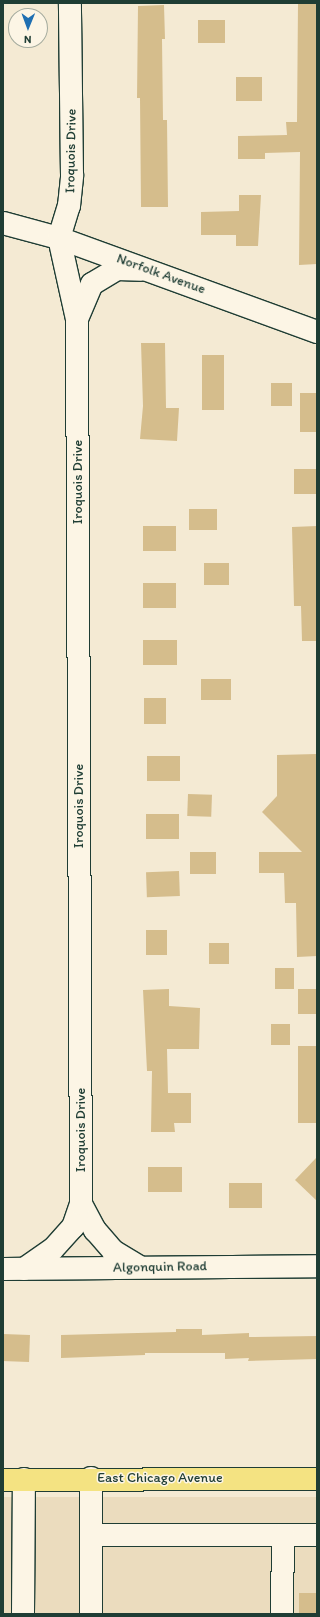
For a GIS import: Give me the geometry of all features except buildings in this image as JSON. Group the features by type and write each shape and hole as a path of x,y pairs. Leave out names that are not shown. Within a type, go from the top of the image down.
{"main road":[{"name":"East Chicago Avenue","path":"14,1479 317,1479"}],"street":[{"name":"Iroquois Drive","path":"13,1269 58,1244 73,1226 82,1204 77,319 59,238 69,206 72,175 70,3"},
{"name":"Norfolk Avenue","path":"3,222 59,238 151,270 317,332"},
{"name":"Iroquois Drive","path":"77,319 92,284 117,269 151,270"},
{"path":"82,1204 95,1230 113,1251 141,1267"},
{"name":"Algonquin Road","path":"13,1269 317,1266"},
{"path":"91,1478 91,1614"},
{"path":"14,1479 22,1614"},
{"path":"91,1535 317,1536"},
{"path":"282,1614 283,1536"}],"shaded area":[{"path":"3,1497 317,1497 317,1614 3,1614"}]}
